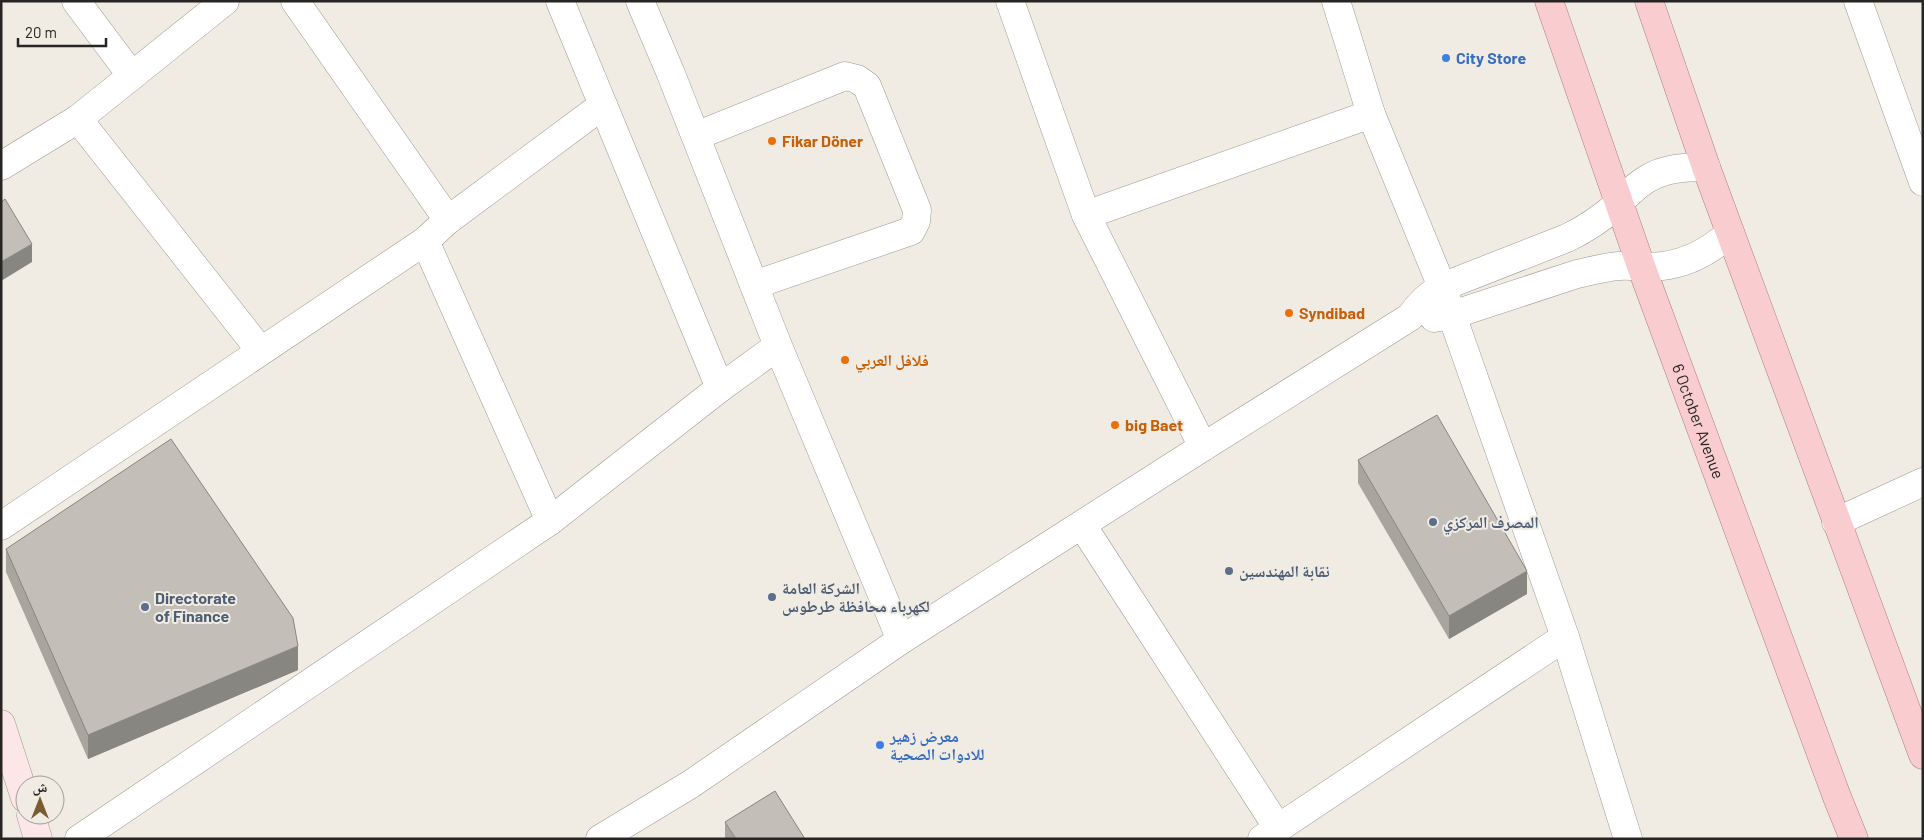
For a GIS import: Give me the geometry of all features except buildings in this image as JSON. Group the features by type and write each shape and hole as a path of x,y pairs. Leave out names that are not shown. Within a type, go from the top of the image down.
{"main road":[{"name":"6 October Avenue","path":"1549,1 1618,204 1854,839"},
{"path":"1649,1 1706,167 1923,755"},
{"path":"1,724 18,775"},
{"path":"33,825 38,839"}],"street":[{"path":"76,1 132,76"},
{"path":"1,166 78,119 225,1"},
{"path":"295,1 448,220"},
{"path":"560,1 720,388"},
{"path":"640,1 696,136 778,346 901,640"},
{"path":"1010,1 1086,215 1203,447"},
{"path":"1336,1 1371,114 1452,315 1564,637 1628,839"},
{"path":"1858,1 1912,118 1923,182"},
{"path":"696,136 845,76 857,80 867,86 917,210 916,220 911,231 754,285"},
{"path":"1,526 260,350 425,241 448,220 603,105"},
{"path":"1086,215 1371,114"},
{"path":"78,119 260,350"},
{"path":"600,839 691,784 901,640 1410,317 1419,304 1430,294 1442,287 1573,235 1603,217 1632,189 1656,174 1685,167 1706,167"},
{"path":"1410,317 1425,319 1452,315 1577,274 1619,266 1661,266 1680,263 1699,256 1716,246 1730,233"},
{"path":"425,241 550,521"},
{"path":"79,839 550,521 720,388 778,346"},
{"path":"1836,522 1923,482"},
{"path":"1082,524 1270,833 1564,637"}],"place":[{"name":"City Store","path":"1446,58"},
{"name":"Fikar Döner","path":"772,141"},
{"name":"Syndibad","path":"1289,313"},
{"name":"فلافل العربي","path":"845,360"},
{"name":"big Baet","path":"1115,425"},
{"name":"المصرف المركزي","path":"1433,522"},
{"name":"نقابة المهندسين","path":"1229,571"},
{"name":"الشركة العامة لكهرباء محافظة طرطوس","path":"772,597"},
{"name":"Directorate of Finance","path":"145,607"},
{"name":"معرض زهير للادوات الصحية","path":"880,745"}]}
